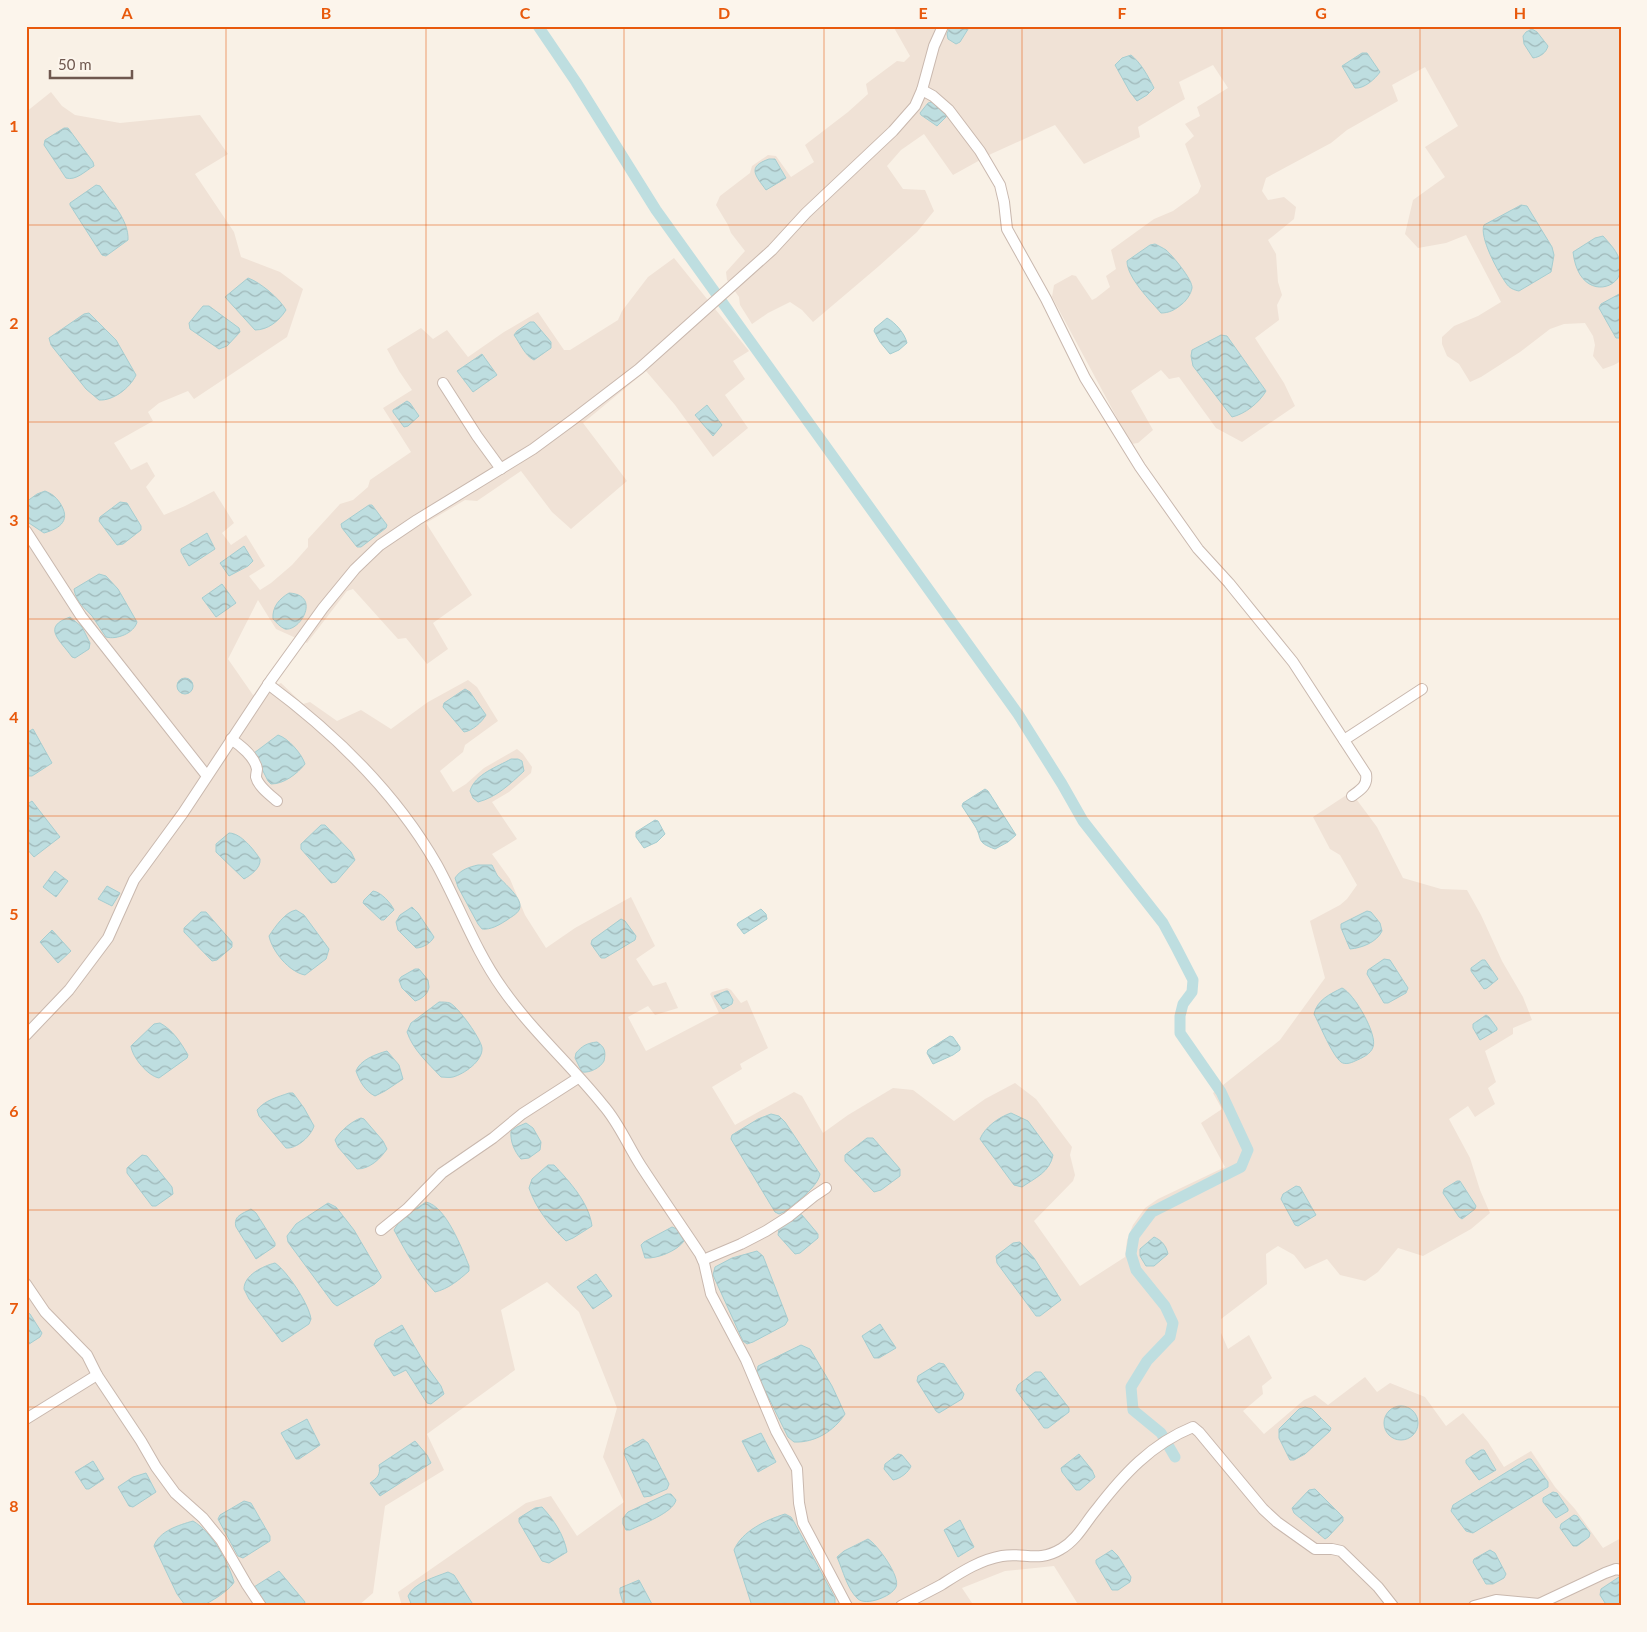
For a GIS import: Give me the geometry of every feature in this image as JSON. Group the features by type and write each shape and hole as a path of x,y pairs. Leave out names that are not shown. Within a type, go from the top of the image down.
{"street":[{"path":"26,1035 69,990 108,938 134,880 183,813 268,684 355,569 374,551 417,520 533,449 618,385 712,305 772,250 806,213 893,132 915,106 943,26"},
{"path":"922,90 933,96 949,110 980,152 1000,185 1007,229 1046,299 1085,378 1140,467 1198,549 1229,583 1293,662 1366,774 1366,785 1352,796"},
{"path":"443,383 501,469"},
{"path":"26,531 81,616 207,776"},
{"path":"268,684 290,700 335,739 374,779 404,815 438,866 501,988 533,1029 604,1105 703,1260 711,1294 746,1360 776,1431 797,1469 799,1503 803,1523 847,1606"},
{"path":"1344,740 1422,689"},
{"path":"232,739 239,744 254,762 257,769 256,777 276,801"},
{"path":"381,1230 407,1209 442,1173 493,1138 522,1114 578,1078"},
{"path":"703,1260 766,1231 826,1188"},
{"path":"26,1284 45,1312 87,1355 97,1375 156,1467 175,1493 203,1518 221,1540 261,1606"},
{"path":"26,1419 97,1375"},
{"path":"900,1606 940,1585 966,1568 1003,1555 1038,1557 1063,1549 1076,1536 1131,1468 1178,1434 1193,1428 1199,1432 1263,1509 1277,1522 1316,1549 1332,1548 1341,1552 1378,1587 1393,1606"},
{"path":"1474,1606 1496,1600 1539,1604 1605,1572 1616,1569 1621,1570"}],"shaded area":[{"path":"893,26 1621,26 1621,361 1603,369 1593,356 1595,345 1593,336 1585,323 1564,324 1550,329 1520,352 1470,382 1459,364 1447,356 1442,344 1442,337 1454,326 1478,316 1501,302 1466,235 1446,243 1418,248 1405,234 1413,200 1445,177 1425,147 1458,126 1425,67 1392,85 1398,101 1347,130 1331,143 1266,178 1262,191 1268,200 1284,197 1296,207 1294,219 1268,240 1276,254 1278,282 1282,295 1277,305 1279,320 1255,338 1284,383 1295,406 1242,442 1216,428 1179,377 1169,379 1161,370 1131,391 1153,430 1138,443 1131,444 1052,297 1054,285 1072,275 1076,276 1092,300 1096,298 1110,287 1106,276 1116,269 1111,250 1154,219 1173,211 1198,193 1201,186 1185,144 1194,136 1185,124 1200,116 1197,107 1228,88 1213,65 1179,82 1185,99 1138,127 1140,137 1084,164 1055,125 991,154 953,175 924,134 901,150 887,166 903,189 925,190 934,211 917,232 813,322 802,310 790,302 768,313 752,324 740,305 739,297 727,280 726,272 745,251 731,233 716,205 720,196 750,173 752,166 768,155 776,156 791,177 814,162 805,145 868,94 866,84 897,61 904,62 910,56"},
{"path":"51,92 62,106 75,115 120,123 200,115 228,154 195,174 234,232 241,257 280,272 303,289 287,337 194,399 188,391 159,403 148,412 153,421 114,443 131,470 147,462 155,476 146,487 164,515 214,491 234,523 222,533 231,545 246,535 265,566 249,576 260,590 292,565 308,547 308,539 340,504 353,500 368,487 370,480 411,452 383,408 412,390 387,349 421,328 433,339 447,330 468,357 504,332 538,312 564,350 570,350 618,320 622,311 648,277 674,258 749,351 733,361 745,379 725,395 748,428 713,457 675,405 646,371 583,423 627,481 571,529 552,512 521,471 477,501 465,500 426,523 472,595 433,623 448,649 427,664 406,638 398,639 353,589 347,591 307,643 276,629 258,600 228,659 253,695 281,683 303,704 310,702 337,721 361,710 391,729 428,702 468,680 477,687 498,721 465,745 463,752 440,771 453,792 466,784 484,768 517,749 532,767 531,773 509,792 492,802 517,839 492,854 510,879 525,915 546,948 575,928 631,897 655,946 636,959 653,986 666,982 678,1008 655,1015 648,1006 628,1017 646,1051 719,1013 710,994 712,992 727,988 731,990 741,1003 747,1000 768,1048 740,1064 742,1069 712,1087 735,1125 794,1092 802,1096 823,1133 848,1115 893,1088 913,1090 954,1121 985,1099 1015,1083 1036,1099 1072,1147 1070,1155 1075,1175 1073,1181 1034,1221 1080,1286 1125,1257 1127,1240 1133,1225 1145,1208 1158,1199 1225,1167 1201,1123 1222,1109 1213,1093 1280,1040 1325,978 1310,921 1340,905 1357,885 1340,855 1330,849 1313,817 1351,792 1377,827 1403,878 1441,889 1467,890 1481,915 1502,961 1523,997 1532,1020 1513,1028 1513,1034 1485,1051 1496,1082 1488,1088 1495,1104 1475,1117 1468,1106 1449,1119 1470,1158 1480,1190 1490,1213 1471,1229 1423,1256 1398,1248 1378,1272 1365,1281 1340,1275 1327,1259 1305,1269 1294,1255 1278,1246 1266,1254 1267,1284 1221,1319 1221,1333 1228,1349 1249,1335 1272,1378 1262,1386 1263,1394 1243,1411 1264,1434 1304,1400 1315,1395 1328,1405 1365,1377 1377,1392 1390,1383 1425,1397 1446,1426 1463,1413 1488,1442 1504,1467 1531,1451 1555,1487 1575,1509 1603,1548 1621,1538 1621,1606 1079,1606 1054,1566 1005,1571 962,1588 974,1606 402,1606 398,1592 526,1503 551,1496 577,1536 624,1502 603,1457 617,1408 579,1312 547,1282 501,1310 515,1370 427,1434 444,1470 385,1506 373,1593 358,1606 26,1606 26,112"}],"water":[{"path":"950,26 970,26 960,42 956,44 948,39 947,34"},
{"path":"1532,29 1537,32 1548,46 1546,51 1533,58 1524,44 1523,36"},
{"path":"1362,53 1367,53 1380,72 1366,85 1355,88 1342,66"},
{"path":"1131,55 1147,74 1154,88 1137,101 1115,65 1122,58"},
{"path":"932,102 947,116 937,126 920,113 928,103"},
{"path":"64,128 68,128 94,166 70,179 66,178 44,145 45,140"},
{"path":"769,159 775,159 786,178 766,190 756,176 755,169 757,165"},
{"path":"96,185 100,186 122,218 128,233 128,240 106,256 102,255 70,205 70,203"},
{"path":"1521,205 1527,206 1552,247 1554,255 1551,272 1519,291 1509,286 1498,271 1484,238 1483,230 1484,225"},
{"path":"1603,236 1617,255 1621,271 1617,279 1610,285 1602,287 1593,286 1584,280 1577,269 1573,252 1595,238"},
{"path":"1155,244 1166,250 1177,262 1189,279 1192,288 1184,303 1164,313 1161,313 1135,282 1128,268 1127,261 1150,245"},
{"path":"248,278 269,291 286,310 277,321 269,327 260,330 255,330 225,297"},
{"path":"1621,293 1621,338 1616,338 1599,308 1601,304"},
{"path":"203,306 209,306 239,328 240,332 227,346 219,349 190,329 189,323"},
{"path":"89,313 116,340 136,375 130,385 120,393 104,400 99,400 86,389 51,345 49,338 84,314"},
{"path":"887,318 900,329 907,343 899,350 890,354 874,331"},
{"path":"530,322 534,322 551,342 551,348 534,360 525,352 514,335"},
{"path":"1221,335 1227,336 1266,391 1260,400 1251,407 1232,417 1193,366 1191,356 1192,350"},
{"path":"482,354 497,375 473,392 457,371"},
{"path":"407,401 419,416 408,426 404,427 393,410"},
{"path":"707,405 722,425 713,436 695,415"},
{"path":"45,491 57,499 65,514 59,526 44,533 26,521 26,502"},
{"path":"120,502 127,503 141,526 141,530 123,544 117,545 99,521 100,517"},
{"path":"369,505 372,505 387,525 386,528 361,547 357,547 341,524"},
{"path":"207,533 215,549 189,566 181,549"},
{"path":"244,546 253,561 248,566 229,576 220,563"},
{"path":"99,574 106,576 118,589 137,622 124,635 106,637 77,598 74,589"},
{"path":"222,584 236,603 216,617 202,598"},
{"path":"289,593 299,595 304,600 306,606 305,613 297,625 285,629 273,619 273,615 277,604"},
{"path":"70,617 82,627 90,643 89,649 75,658 58,640 55,630 56,625"},
{"path":"185,678 191,680 193,686 191,692 185,694 179,692 177,686 179,680"},
{"path":"465,689 470,692 486,715 477,726 464,732 443,707 444,703"},
{"path":"33,729 52,763 32,776 26,776 26,733"},
{"path":"278,735 286,739 294,747 305,764 290,778 276,784 271,784 254,753"},
{"path":"511,759 522,761 524,771 503,790 491,797 478,802 473,798 470,791 477,780 487,772"},
{"path":"985,789 1016,835 995,849 980,840 975,826 962,806 963,803"},
{"path":"32,801 60,837 34,857 26,848 26,805"},
{"path":"655,820 658,821 665,834 657,842 644,848 636,837 636,832"},
{"path":"321,825 325,825 351,852 355,860 336,882 331,883 301,849 301,844"},
{"path":"229,833 242,839 260,859 257,868 244,879 216,852 216,844"},
{"path":"478,865 492,865 497,875 516,896 520,906 514,915 489,929 482,929 478,924 455,878 465,869"},
{"path":"55,871 68,881 56,897 43,887"},
{"path":"107,886 120,893 112,906 98,899"},
{"path":"373,891 385,898 394,910 384,920 381,920 363,903"},
{"path":"412,907 434,937 429,943 419,948 416,948 398,930 396,922 400,915"},
{"path":"761,909 766,914 767,919 744,934 737,925 738,923"},
{"path":"296,910 304,915 329,949 326,959 305,975 293,970 282,960 277,954 269,936 284,917"},
{"path":"1367,911 1371,912 1380,923 1382,931 1369,944 1350,949 1341,924"},
{"path":"201,912 206,912 232,942 232,947 217,960 212,961 184,932 184,928"},
{"path":"621,919 625,921 636,936 635,940 605,958 601,958 591,944 592,940"},
{"path":"52,930 71,951 58,963 40,942"},
{"path":"1384,959 1390,960 1408,988 1406,993 1388,1003 1384,1003 1367,974 1368,970"},
{"path":"1485,960 1498,979 1484,989 1471,971 1471,968"},
{"path":"415,969 419,969 428,980 429,987 424,996 415,1001 402,988 399,980"},
{"path":"1342,988 1353,998 1364,1015 1374,1041 1373,1047 1368,1054 1346,1064 1341,1062 1334,1053 1314,1014 1321,1001"},
{"path":"728,991 733,1000 732,1004 723,1009 714,996"},
{"path":"439,1002 450,1003 459,1011 474,1031 482,1048 479,1058 472,1066 452,1077 441,1077 417,1050 407,1032 411,1023"},
{"path":"1486,1015 1497,1030 1480,1040 1473,1028 1473,1024"},
{"path":"160,1023 173,1033 188,1055 187,1058 159,1078 150,1074 141,1065 134,1055 131,1046 154,1024"},
{"path":"950,1036 953,1037 960,1050 933,1064 927,1053 928,1050"},
{"path":"597,1042 604,1050 604,1061 594,1070 582,1072 575,1058 576,1053 585,1045"},
{"path":"387,1051 399,1065 403,1079 375,1096 363,1086 356,1071 365,1061"},
{"path":"293,1093 314,1126 310,1134 303,1141 295,1146 286,1148 259,1116 257,1110 268,1101"},
{"path":"1011,1113 1028,1121 1053,1155 1049,1166 1022,1187 1014,1185 980,1139 985,1130 993,1123"},
{"path":"771,1114 779,1116 785,1122 820,1174 815,1184 805,1195 779,1214 775,1212 731,1139 732,1135 758,1119"},
{"path":"361,1118 383,1141 387,1149 374,1163 362,1169 357,1169 338,1147 335,1140 354,1121"},
{"path":"526,1123 533,1128 541,1142 540,1150 529,1158 521,1159 513,1146 511,1131"},
{"path":"867,1138 873,1138 900,1169 900,1176 881,1190 874,1192 845,1161 845,1155"},
{"path":"142,1155 147,1156 172,1187 173,1194 156,1206 152,1206 127,1173 127,1168"},
{"path":"548,1165 554,1165 572,1186 583,1201 590,1217 592,1226 566,1241 544,1217 535,1203 529,1188 532,1179"},
{"path":"1460,1181 1476,1206 1475,1209 1462,1219 1443,1193 1444,1189"},
{"path":"1296,1186 1300,1187 1316,1215 1298,1226 1295,1225 1281,1199 1283,1194"},
{"path":"426,1202 440,1211 447,1220 458,1239 469,1266 469,1271 457,1281 435,1292 408,1255 394,1230 401,1219"},
{"path":"328,1203 336,1207 354,1230 381,1276 375,1284 337,1306 288,1242 287,1236 296,1224"},
{"path":"251,1209 256,1213 275,1243 275,1246 256,1259 235,1223 239,1216"},
{"path":"798,1214 802,1215 818,1234 818,1238 800,1253 795,1254 778,1235 779,1229"},
{"path":"672,1227 677,1229 684,1241 681,1245 666,1254 645,1258 641,1245"},
{"path":"1154,1237 1163,1243 1168,1254 1154,1266 1146,1266 1140,1256 1140,1249"},
{"path":"1020,1242 1034,1258 1061,1300 1040,1316 1036,1316 997,1263 996,1256 1013,1243"},
{"path":"757,1251 763,1256 788,1320 785,1325 747,1344 743,1341 713,1275 715,1267 732,1258"},
{"path":"275,1263 297,1288 311,1319 309,1324 282,1342 249,1299 244,1289 247,1279 251,1275 265,1266"},
{"path":"596,1274 612,1296 593,1309 577,1287"},
{"path":"26,1311 42,1333 40,1337 26,1346"},
{"path":"880,1324 896,1348 879,1358 874,1358 862,1336"},
{"path":"402,1325 425,1364 441,1386 444,1394 431,1404 427,1403 406,1370 394,1376 374,1345 376,1340"},
{"path":"801,1345 810,1349 832,1386 845,1414 830,1431 823,1435 802,1442 794,1442 788,1437 757,1374 758,1366"},
{"path":"939,1363 944,1364 964,1394 962,1399 939,1413 917,1381 918,1376"},
{"path":"1035,1372 1041,1372 1069,1408 1069,1412 1048,1428 1044,1428 1016,1390 1018,1385"},
{"path":"1401,1406 1408,1407 1413,1411 1417,1416 1417,1430 1413,1435 1408,1439 1401,1440 1394,1439 1389,1435 1385,1430 1384,1423 1385,1416 1389,1411 1394,1407"},
{"path":"1305,1407 1312,1409 1331,1428 1305,1454 1290,1460 1279,1438 1279,1429 1299,1409"},
{"path":"307,1419 320,1445 299,1459 296,1459 281,1433"},
{"path":"761,1433 776,1462 758,1472 742,1441"},
{"path":"643,1439 648,1443 669,1484 667,1489 644,1497 624,1454 625,1449"},
{"path":"415,1441 431,1463 380,1496 370,1483 378,1476 379,1465"},
{"path":"1484,1450 1496,1470 1479,1480 1466,1463 1466,1460"},
{"path":"898,1454 902,1455 911,1466 904,1475 893,1480 884,1469 885,1464"},
{"path":"1079,1454 1092,1470 1095,1477 1080,1490 1076,1490 1061,1468"},
{"path":"1528,1459 1531,1459 1548,1482 1548,1487 1473,1533 1466,1531 1451,1511 1453,1505"},
{"path":"93,1461 104,1479 86,1489 75,1472"},
{"path":"146,1473 156,1492 133,1507 129,1506 118,1487 133,1477"},
{"path":"1315,1489 1343,1517 1343,1521 1325,1539 1294,1513 1292,1508 1309,1490"},
{"path":"1553,1492 1557,1493 1568,1509 1568,1511 1556,1518 1543,1502 1543,1498"},
{"path":"667,1494 671,1494 676,1500 674,1505 663,1514 630,1530 626,1530 623,1518 628,1512"},
{"path":"244,1501 251,1503 270,1536 270,1541 243,1558 238,1556 218,1519 220,1515"},
{"path":"542,1507 558,1528 567,1552 549,1563 542,1561 519,1522 519,1518 535,1508"},
{"path":"785,1514 791,1517 794,1522 835,1598 835,1606 752,1606 734,1550 743,1537 755,1527"},
{"path":"1574,1515 1577,1516 1590,1533 1589,1537 1577,1546 1573,1546 1560,1528 1561,1524"},
{"path":"960,1520 974,1547 958,1557 944,1530"},
{"path":"193,1521 207,1532 213,1540 228,1566 234,1582 220,1596 199,1606 185,1605 177,1594 154,1546 160,1536 176,1527"},
{"path":"868,1539 877,1547 887,1561 897,1582 893,1591 884,1597 872,1601 862,1601 851,1590 837,1557 844,1551"},
{"path":"1112,1550 1131,1577 1130,1582 1118,1590 1112,1590 1096,1563 1096,1560"},
{"path":"1490,1550 1495,1553 1506,1574 1504,1578 1493,1584 1486,1584 1473,1562 1474,1559"},
{"path":"279,1571 305,1602 303,1606 264,1606 254,1587"},
{"path":"448,1572 454,1575 474,1606 412,1606 408,1596 415,1587"},
{"path":"1621,1577 1621,1606 1607,1606 1600,1595 1601,1589"},
{"path":"639,1580 653,1606 624,1606 620,1588"}],"waterway":[{"path":"538,26 576,82 656,210 1018,714 1083,821 1163,923 1193,980 1192,992 1183,1004 1180,1016 1180,1033 1221,1092 1248,1150 1241,1167 1152,1212 1134,1236 1131,1254 1136,1270 1165,1306 1173,1323 1170,1337 1147,1361 1131,1387 1133,1410 1161,1433 1175,1457"}]}
